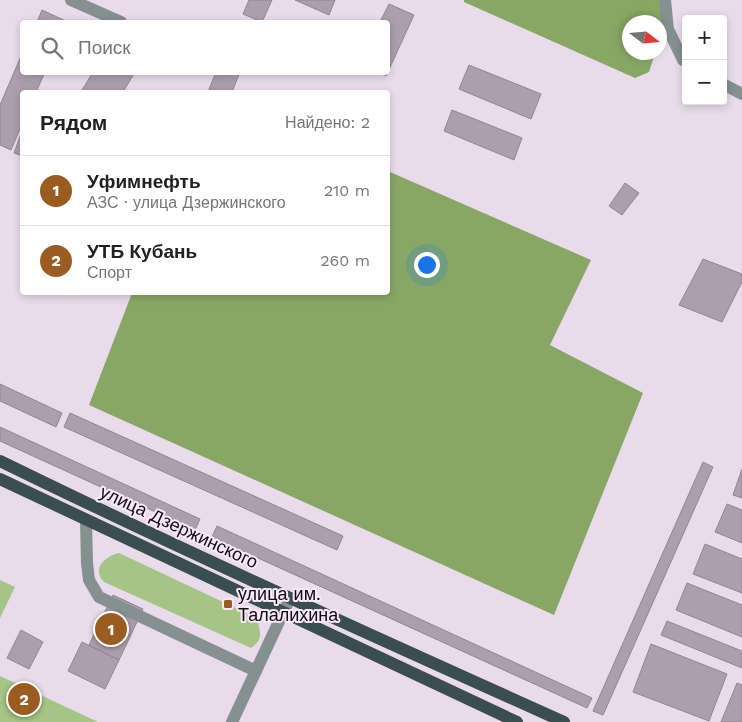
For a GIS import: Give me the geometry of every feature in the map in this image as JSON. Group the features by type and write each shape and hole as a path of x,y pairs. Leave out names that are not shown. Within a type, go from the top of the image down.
{"main road":[{"name":"улица Дзержинского","path":"0,461 290,598 564,722"},
{"name":"улица Дзержинского","path":"0,479 517,722"}],"street":[{"path":"70,0 116,20"},
{"path":"665,0 668,30 683,60"},
{"path":"727,86 742,94"},
{"path":"86,520 89,580 99,597 256,671"},
{"path":"232,722 290,598"}],"green space":[{"path":"464,0 669,0 665,15 622,15 622,60 653,60 649,72 635,78 464,2"},
{"path":"390,172 591,260 550,345 643,393 554,615 89,405 131,295 390,295"},
{"path":"119,553 257,618 260,635 258,641 251,648 104,582 99,572 101,564 109,557"},
{"path":"0,580 15,587 0,618"},
{"path":"0,676 98,722 0,722"}],"building":[{"path":"249,0 272,0 263,20 257,20 243,14"},
{"path":"295,0 335,0 329,15"},
{"path":"389,4 414,15 390,68 390,20 381,20"},
{"path":"42,10 64,20 38,20"},
{"path":"20,59 20,75 44,75 37,90 20,90 20,129 11,150 0,145 0,105"},
{"path":"469,65 541,94 531,119 459,89"},
{"path":"91,75 133,75 124,90 82,90"},
{"path":"215,75 239,75 233,90 209,90"},
{"path":"452,110 522,138 514,160 444,131"},
{"path":"20,136 20,155 14,153"},
{"path":"625,183 639,193 622,215 609,206"},
{"path":"703,259 742,274 742,282 722,322 679,305"},
{"path":"0,384 62,413 56,427 0,401"},
{"path":"70,413 343,536 337,550 64,427"},
{"path":"0,427 200,519 195,530 0,441"},
{"path":"703,462 713,467 603,715 593,711"},
{"path":"742,469 742,498 733,495"},
{"path":"727,504 742,510 742,543 715,532"},
{"path":"217,526 592,698 587,708 212,537"},
{"path":"705,544 742,559 742,593 693,574"},
{"path":"687,583 742,605 742,637 676,610"},
{"path":"113,595 143,609 119,660 89,645"},
{"path":"667,621 742,651 742,668 661,635"},
{"path":"21,630 43,642 29,669 7,658"},
{"path":"82,642 119,660 105,689 68,671"},
{"path":"651,644 727,674 709,721 633,692"},
{"path":"737,683 742,685 742,722 721,722"}],"place":[{"name":"улица им. Талалихина","path":"228,604"},
{"name":"Уфимнефть","path":"111,629"},
{"name":"УТБ Кубань","path":"24,699"}]}
